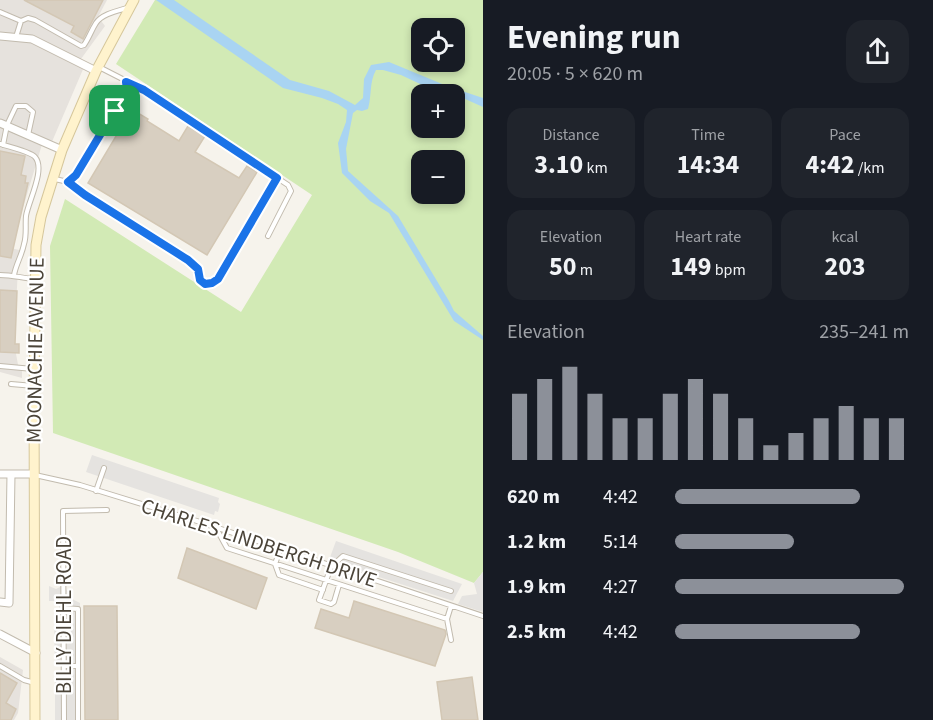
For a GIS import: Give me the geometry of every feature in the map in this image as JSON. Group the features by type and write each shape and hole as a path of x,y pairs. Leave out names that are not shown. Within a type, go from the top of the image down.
{"main road":[{"name":"MOONACHIE AVENUE","path":"35,720 33,474 36,245 41,217 62,150 97,68 132,3"}],"street":[{"path":"0,36 32,39 97,68"},
{"path":"4,124 62,150"},
{"path":"0,474 33,474"},
{"path":"0,602 9,603 11,474"},
{"path":"0,634 36,653"}],"lane":[{"path":"0,12 21,21 28,18 35,20 81,46 89,39 96,22 132,3"},
{"path":"16,37 21,21"},
{"path":"97,68 162,102 288,185 291,191 268,236"},
{"path":"68,182 76,175 115,111 127,90 126,82"},
{"path":"14,275 24,247 27,212 36,184 38,162 31,154 2,144 4,124 16,106 26,106 33,112 28,135"},
{"path":"52,178 68,182 188,260 198,269 200,280 205,284 218,279 277,178"},
{"path":"0,275 34,279"},
{"path":"0,366 34,370"},
{"path":"12,384 34,386"},
{"path":"96,490 104,468"},
{"name":"CHARLES LINDBERGH DRIVE","path":"33,474 96,490 483,616"},
{"name":"BILLY DIEHL ROAD","path":"64,720 63,511 106,510"},
{"path":"216,528 227,548 447,619"},
{"path":"280,550 275,564 279,576 323,590"},
{"path":"339,585 331,604 319,600 331,567 343,556 451,591"},
{"path":"451,606 447,619 451,640"},
{"path":"64,608 78,609 78,720"},
{"path":"0,666 24,680 35,683"},
{"path":"64,666 78,666"}],"shaded area":[{"path":"0,0 107,0 98,17 105,26 78,63 84,67 51,144 43,141 11,248 19,250 14,343 22,378 0,372"},
{"path":"92,455 219,498 218,512 215,511 214,515 86,472"},
{"path":"336,541 462,584 453,601 342,565 329,560"},
{"path":"483,572 483,612 458,604 462,596 477,594 474,583"},
{"path":"49,586 56,589 62,586 69,592 72,599 80,603 80,720 55,720 55,680 62,680 61,664 55,664 54,622 61,621 58,601 49,601"},
{"path":"0,657 23,670 18,713 14,720 0,720"}],"green space":[{"path":"155,0 483,0 483,572 474,583 398,552 53,433 50,246 65,199 241,312 312,195 116,64"}],"water":[{"path":"156,0 174,0 290,80 329,91 355,105 363,98 364,79 371,65 389,62 442,84 420,84 401,75 376,70 372,80 368,109 357,110 353,113 346,149 348,171 398,216 454,311 483,336 483,340 454,321 389,213 370,201 342,173 338,143 346,122 347,110 322,98 283,88"},
{"path":"465,92 483,98 483,107 465,99"}],"building":[{"path":"24,0 103,0 83,39 71,32 74,26"},
{"path":"131,111 148,119 147,121 179,141 188,126 205,136 195,152 239,178 247,166 257,172 207,255 88,183"},
{"path":"0,151 25,156 21,175 26,176 25,183 28,183 11,258 0,256"},
{"path":"0,290 17,291 15,344 19,344 19,353 0,352"},
{"path":"187,548 267,578 256,609 178,578"},
{"path":"354,601 445,630 446,634 435,666 315,628 321,609 349,618"},
{"path":"84,606 117,606 118,720 85,720"},
{"path":"0,673 17,683 6,703 16,709 11,720 0,720"},
{"path":"472,677 478,720 442,720 437,682"}],"route":[{"path":"126,82 144,90 277,178 218,279 212,283 205,284 200,280 198,269 188,260 68,182 76,175 115,111 127,90 126,82"}]}
